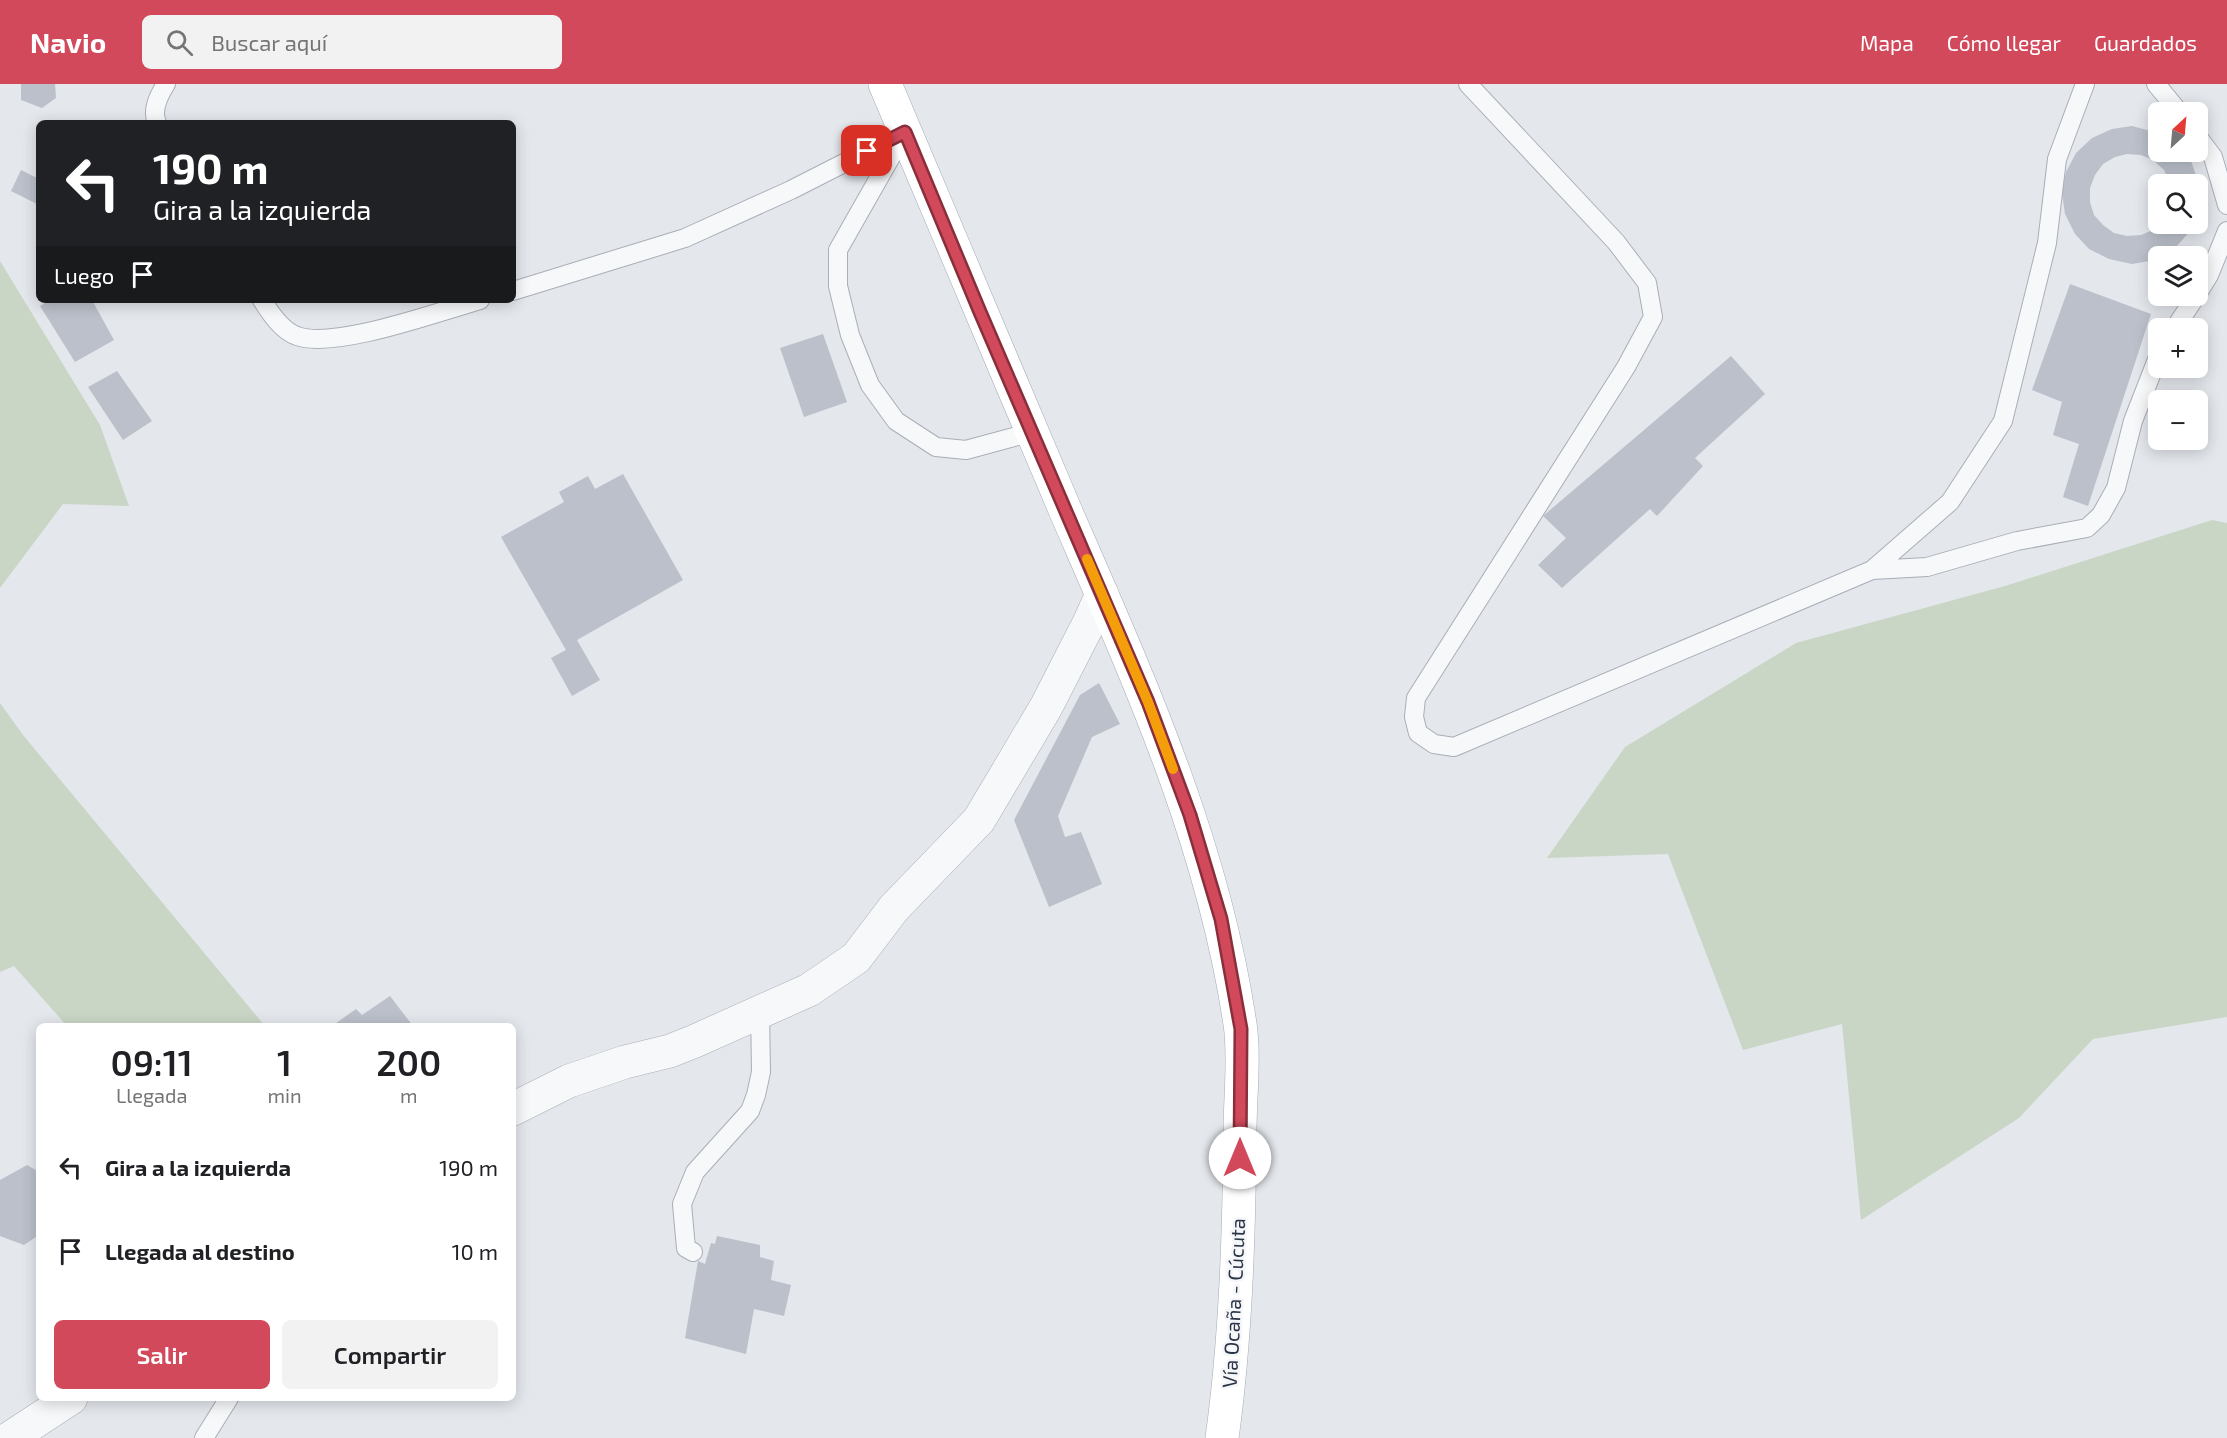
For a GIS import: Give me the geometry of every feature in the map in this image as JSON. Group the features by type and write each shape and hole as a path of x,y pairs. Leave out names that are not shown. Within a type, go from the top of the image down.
{"main road":[{"name":"Vía Ocaña - Cúcuta","path":"885,84 1148,702 1190,815 1221,919 1241,1029 1240,1201 1228,1396 1222,1438"}],"street":[{"path":"516,1108 569,1081 625,1062 669,1051 809,990 856,958 894,908 979,820 1046,707 1102,594"},
{"path":"10,1438 66,1401"}],"lane":[{"path":"156,120 154,117 158,97 166,84"},
{"path":"1468,84 1616,242 1647,283 1653,317 1626,368 1416,698 1414,717 1418,733 1434,744 1454,747 1872,570 1950,502 2003,421 2047,243 2057,159 2085,84"},
{"path":"2156,84 2171,102"},
{"path":"516,290 685,238 791,190 905,132"},
{"path":"905,132 838,250 840,296 850,334 870,385 896,421 936,447 966,450 1032,432"},
{"path":"2208,150 2213,157 2227,205"},
{"path":"2208,277 2227,231"},
{"path":"264,303 282,326 296,336 314,339 345,338 469,303"},
{"path":"1872,570 1927,567 2017,541 2087,528 2101,516 2116,488 2133,422 2150,378"},
{"path":"693,1252 686,1248 682,1204 695,1172 750,1110 761,1072 760,1010"},
{"path":"204,1438 227,1401"},
{"path":"0,1430 5,1438"}],"green space":[{"path":"0,261 100,425 129,506 63,504 0,588"},
{"path":"2212,520 2227,523 2227,1017 2093,1039 2019,1118 1861,1220 1842,1024 1743,1050 1668,854 1547,858 1625,747 1796,643 2005,586"},
{"path":"0,703 23,735 263,1023 64,1023 14,966 0,972"}],"building":[{"path":"21,84 55,84 56,98 42,108 21,100"},
{"path":"2132,126 2148,130 2148,158 2127,154 2115,157 2103,164 2090,188 2090,202 2094,215 2114,233 2127,236 2148,232 2148,234 2187,234 2177,246 2148,246 2148,261 2132,264 2109,259 2089,249 2075,234 2065,214 2062,193 2066,172 2076,153 2092,138 2112,129"},
{"path":"2155,162 2191,162 2196,174 2166,174"},
{"path":"21,170 36,178 36,204 11,191"},
{"path":"2070,284 2151,314 2088,506 2063,497 2079,444 2053,435 2062,402 2032,390"},
{"path":"45,303 94,303 114,340 75,362 40,306"},
{"path":"823,334 847,402 804,417 780,348"},
{"path":"1731,356 1765,394 1695,458 1703,466 1657,516 1650,509 1562,588 1538,565 1566,538 1543,516"},
{"path":"117,371 152,421 123,440 88,387"},
{"path":"623,474 683,580 577,640 600,680 572,696 551,658 566,650 501,537 564,502 559,492 588,476 595,489"},
{"path":"1099,683 1120,724 1092,737 1058,816 1065,837 1081,832 1102,884 1049,907 1014,820 1080,695"},
{"path":"390,996 411,1023 336,1023 356,1009 362,1015"},
{"path":"27,1165 36,1170 36,1237 24,1245 0,1236 0,1180"},
{"path":"717,1236 760,1245 760,1257 774,1261 771,1280 791,1285 784,1316 754,1309 746,1354 685,1338 698,1261 705,1264 711,1243 715,1244"}],"slow traffic":[{"path":"1087,559 1148,702 1173,769"}],"route":[{"path":"867,151 905,132 1148,702 1176,777 1190,815 1221,919 1241,1029 1240,1158"}]}
